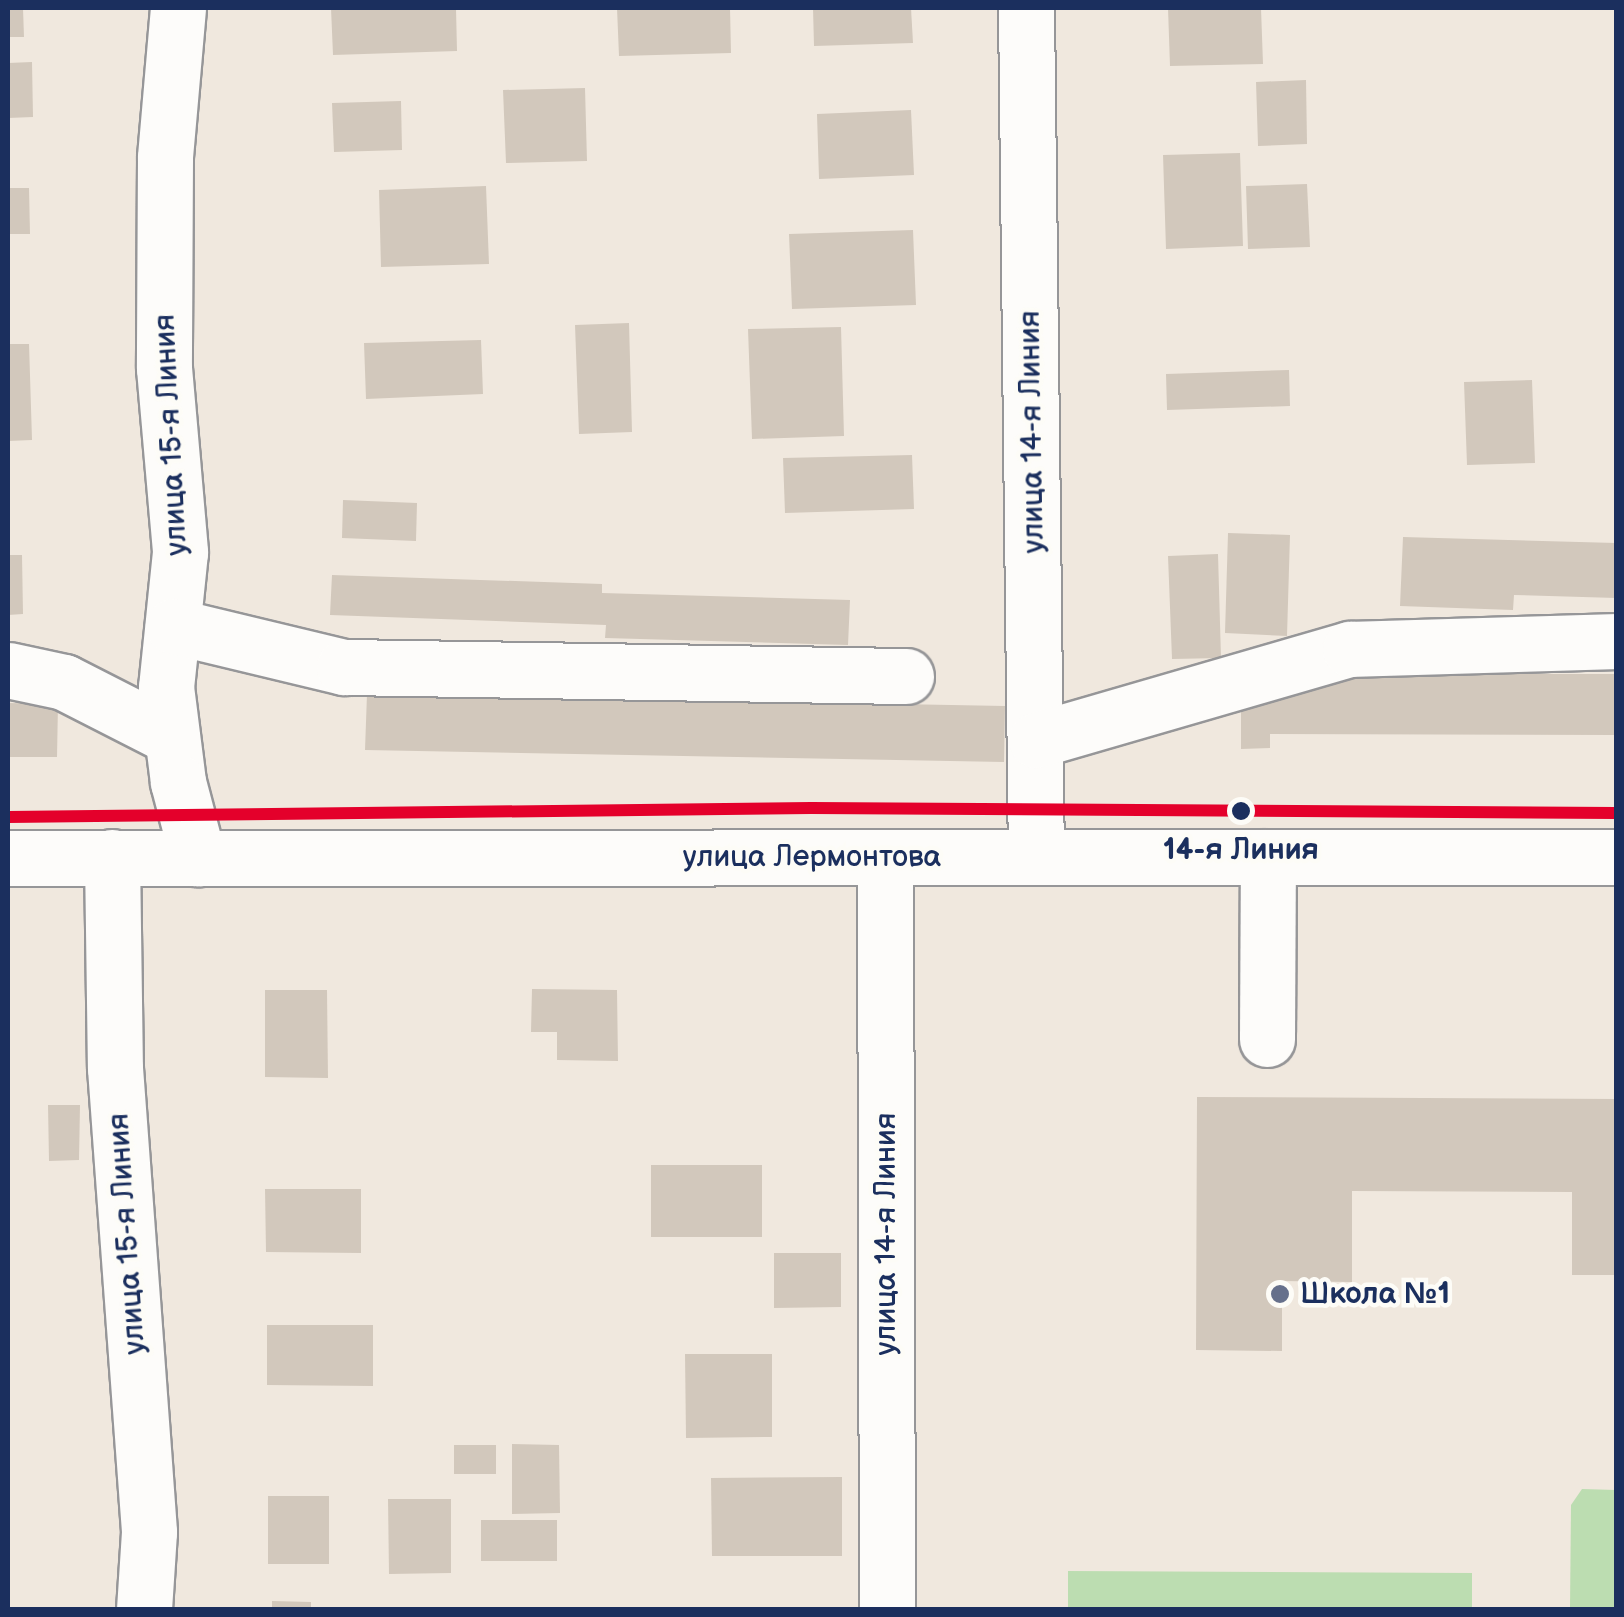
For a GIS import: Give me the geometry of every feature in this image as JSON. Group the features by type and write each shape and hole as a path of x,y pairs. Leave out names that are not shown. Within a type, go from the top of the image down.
{"street":[{"name":"улица 15-я Линия","path":"178,8 166,158 164,348 180,552 166,688 178,782 198,858"},
{"name":"улица 14-я Линия","path":"1026,8 1036,857"},
{"path":"173,626 344,667 906,676"},
{"path":"1036,740 1350,649 1616,640"},
{"path":"8,670 64,682 172,737"},
{"path":"1268,857 1268,1039"},
{"name":"улица Лермонтова","path":"8,858 1616,857"},
{"name":"улица 15-я Линия","path":"112,858 115,1068 149,1532 144,1610"},
{"name":"улица 14-я Линия","path":"885,858 887,1610"}],"green space":[{"path":"1582,1489 1616,1490 1616,1609 1570,1609 1571,1505"},
{"path":"1068,1571 1472,1573 1472,1609 1068,1609"}],"building":[{"path":"8,8 23,8 24,37 8,37"},
{"path":"331,8 456,8 457,51 333,55"},
{"path":"617,8 730,8 731,53 619,56"},
{"path":"813,8 911,8 913,43 814,46"},
{"path":"1168,8 1261,8 1263,64 1170,66"},
{"path":"32,62 33,117 8,118 8,63"},
{"path":"1306,80 1307,144 1258,146 1256,82"},
{"path":"585,88 587,161 506,163 503,90"},
{"path":"401,101 402,150 334,152 332,103"},
{"path":"911,110 914,175 819,179 817,114"},
{"path":"1240,153 1243,246 1166,249 1163,155"},
{"path":"1307,184 1310,247 1248,249 1246,186"},
{"path":"486,186 489,264 381,267 379,190"},
{"path":"8,188 29,188 30,234 8,234"},
{"path":"913,230 916,305 792,309 789,234"},
{"path":"629,323 632,432 579,434 575,325"},
{"path":"841,327 844,436 752,439 748,329"},
{"path":"481,340 483,394 366,399 364,343"},
{"path":"8,344 29,344 32,440 8,441"},
{"path":"1289,370 1290,406 1167,410 1166,374"},
{"path":"1532,380 1535,463 1467,465 1464,382"},
{"path":"912,455 914,509 785,513 783,458"},
{"path":"343,500 417,503 416,541 342,538"},
{"path":"1228,533 1290,535 1287,636 1225,633"},
{"path":"1403,537 1616,543 1616,598 1514,595 1513,610 1400,606"},
{"path":"1218,554 1221,658 1172,659 1168,556"},
{"path":"8,555 22,555 23,614 8,615"},
{"path":"332,575 602,584 602,593 850,600 848,645 605,638 606,625 330,615"},
{"path":"1325,674 1616,674 1616,735 1270,734 1270,748 1241,749 1241,693 1275,685 1325,686"},
{"path":"367,694 1005,706 1004,762 365,750"},
{"path":"8,703 58,704 57,757 8,757"},
{"path":"532,989 617,990 618,1061 557,1060 557,1032 531,1032"},
{"path":"265,990 327,990 328,1078 265,1077"},
{"path":"1197,1097 1616,1099 1616,1275 1572,1275 1572,1192 1352,1191 1352,1282 1282,1281 1282,1351 1196,1350"},
{"path":"48,1105 80,1105 79,1160 49,1161"},
{"path":"651,1165 762,1165 762,1237 651,1237"},
{"path":"265,1189 361,1189 361,1253 266,1252"},
{"path":"774,1253 841,1253 841,1307 774,1308"},
{"path":"267,1325 373,1325 373,1386 267,1385"},
{"path":"685,1354 772,1354 772,1437 686,1438"},
{"path":"512,1444 559,1445 560,1513 512,1514"},
{"path":"454,1445 496,1445 496,1474 454,1474"},
{"path":"842,1477 842,1556 712,1556 711,1478"},
{"path":"268,1496 329,1496 329,1564 268,1564"},
{"path":"388,1499 451,1499 451,1573 389,1574"},
{"path":"481,1520 557,1520 557,1561 481,1561"},
{"path":"272,1601 311,1602 311,1610 272,1610"}],"transit line":[{"path":"8,817 811,808 1616,813"}],"place":[{"name":"14-я Линия","path":"1241,811"},
{"name":"Школа №1","path":"1280,1294"}]}
